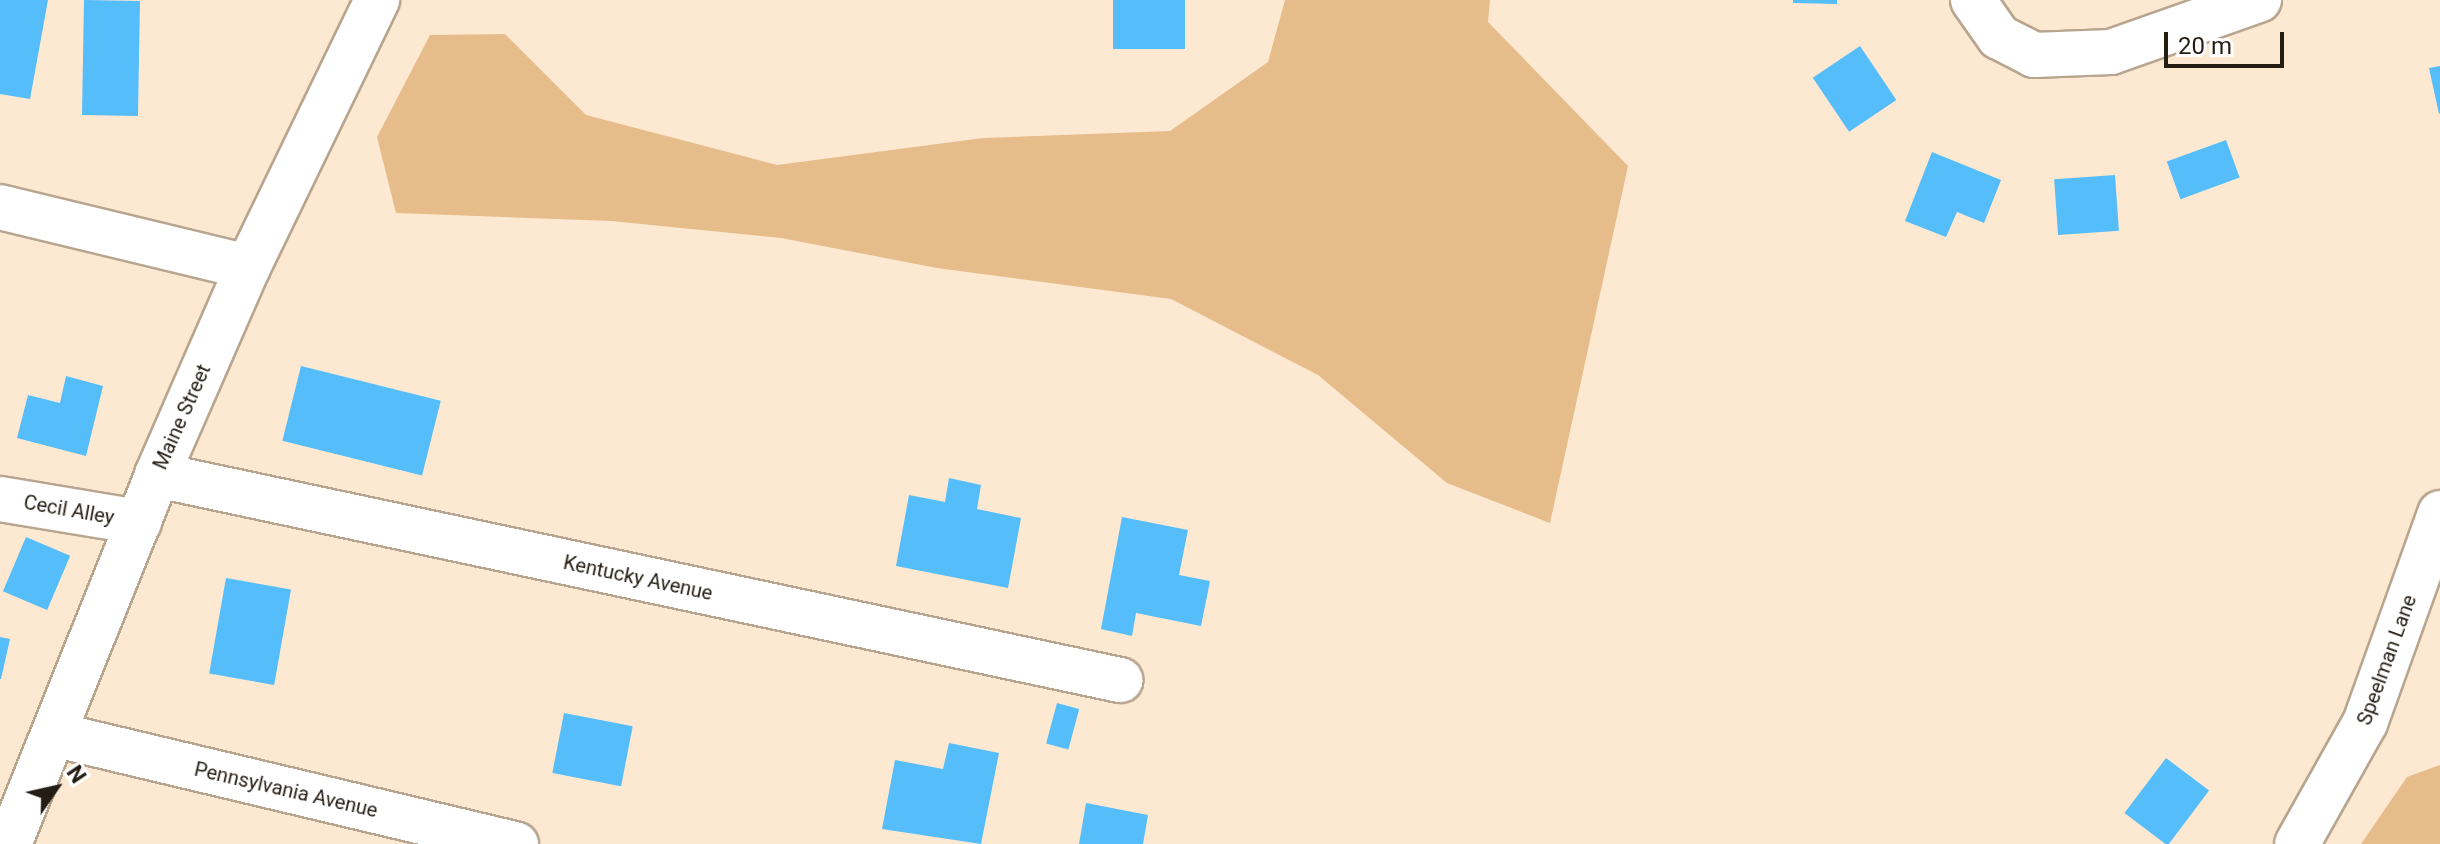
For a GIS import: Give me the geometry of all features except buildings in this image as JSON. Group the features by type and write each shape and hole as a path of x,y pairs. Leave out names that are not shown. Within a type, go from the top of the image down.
{"street":[{"name":"Maine Street","path":"9,844 14,792 57,735 157,475 248,267 377,0"},
{"path":"1973,0 1999,37 2034,55 2111,52 2259,0"},
{"path":"0,207 248,267"},
{"name":"Kentucky Avenue","path":"157,475 1120,680"},
{"name":"Cecil Alley","path":"0,499 139,522"},
{"name":"Speelman Lane","path":"2297,844 2365,723 2440,513"},
{"name":"Pennsylvania Avenue","path":"57,735 516,844"}],"shaded area":[{"path":"1285,0 1490,0 1488,22 1628,166 1550,523 1447,483 1318,375 1171,299 937,268 781,238 611,221 396,213 377,137 430,35 505,34 586,115 777,165 983,138 1170,131 1268,62"},
{"path":"2440,765 2440,844 2361,844 2407,777"}]}
